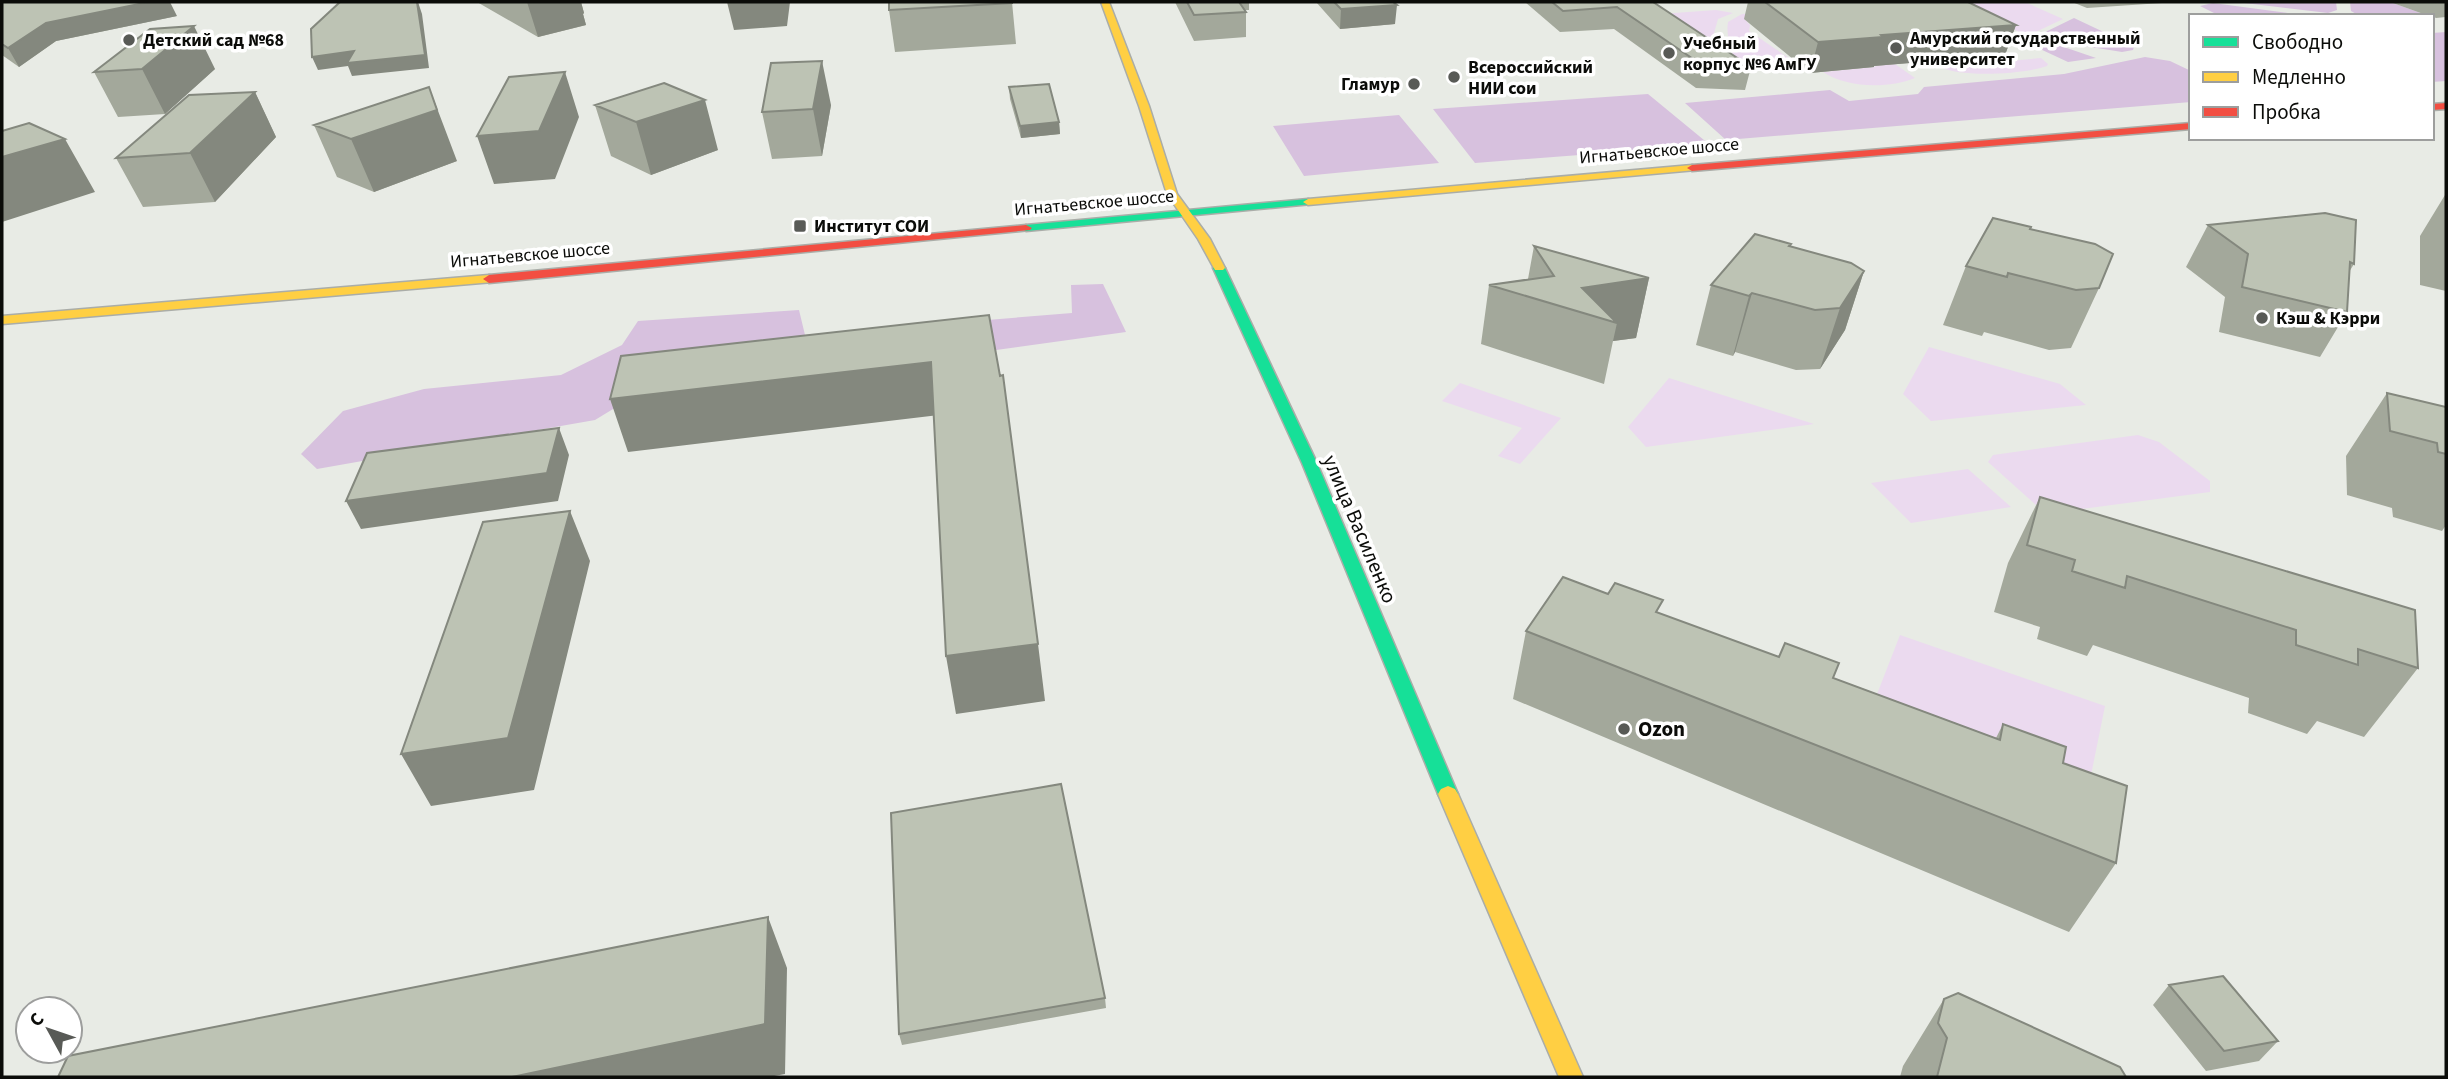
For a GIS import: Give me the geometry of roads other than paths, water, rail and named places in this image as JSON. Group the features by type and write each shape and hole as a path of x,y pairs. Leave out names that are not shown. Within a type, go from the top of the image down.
{"main road":[{"name":"улица Василенко","path":"1105,2 1144,106 1171,194 1204,239 1247,326 1316,478 1456,814 1572,1077"},
{"name":"Игнатьевское шоссе","path":"2,320 1186,215 1486,185 2189,126"}],"place":[{"name":"Детский сад №68","path":"129,40"},
{"name":"Амурский государственный университет","path":"1896,48"},
{"name":"Учебный корпус №6 АмГУ","path":"1669,53"},
{"name":"Всероссийский НИИ сои","path":"1454,77"},
{"name":"Гламур","path":"1414,84"},
{"name":"Институт СОИ","path":"800,226"},
{"name":"Кэш & Кэрри","path":"2262,318"},
{"name":"Ozon","path":"1624,729"}]}
